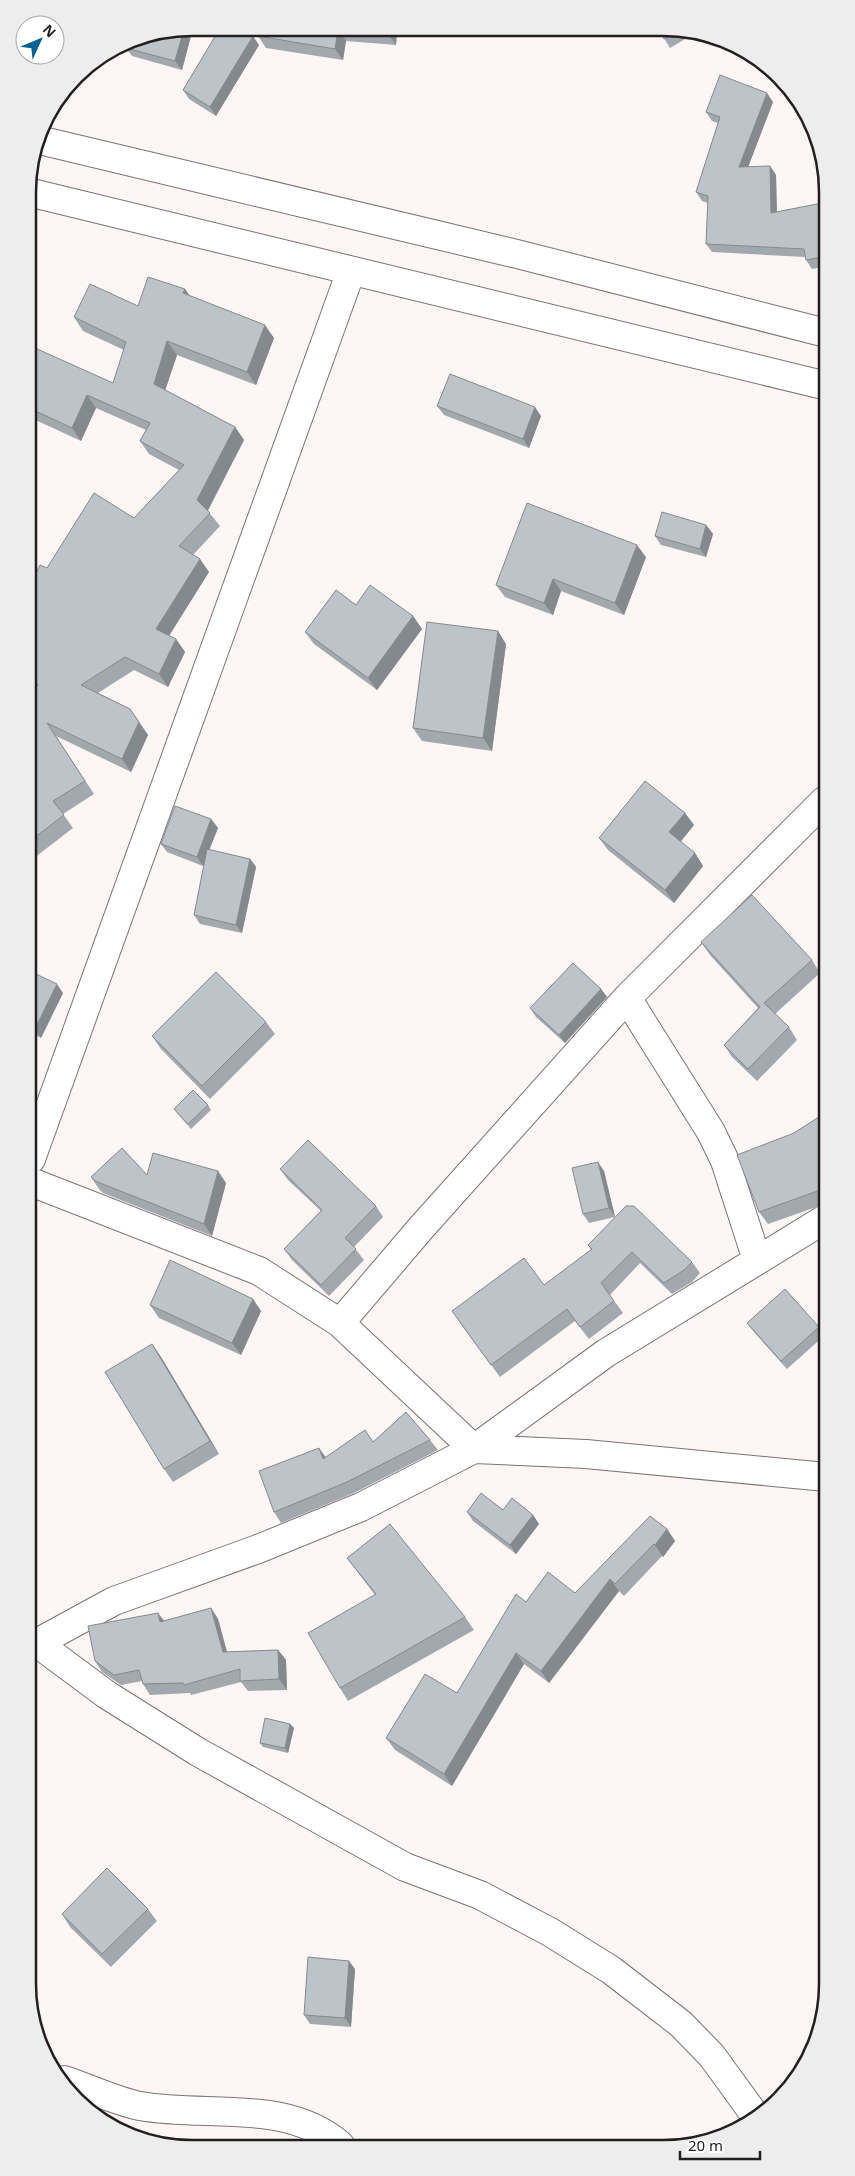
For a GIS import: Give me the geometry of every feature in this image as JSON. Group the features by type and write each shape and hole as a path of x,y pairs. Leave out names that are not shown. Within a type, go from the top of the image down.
{"main road":[{"path":"45,142 517,254 819,331"},
{"path":"37,194 819,384"},
{"path":"36,1143 351,270"},
{"path":"340,1323 421,1228 627,998 819,806"},
{"path":"627,998 711,1132 725,1161 757,1260"},
{"path":"36,1184 259,1271 340,1323 474,1449 586,1454 818,1476"},
{"path":"36,1643 114,1602 258,1549 361,1507 474,1449 606,1353 818,1223"},
{"path":"36,1646 107,1695 198,1752 404,1867 480,1895 550,1932 611,1970 681,2024 712,2056 752,2111"},
{"path":"72,2083 139,2106 272,2115 312,2125 333,2140"}],"building":[{"path":"182,37 175,61 130,49 162,39"},
{"path":"215,37 252,37 210,107 183,90"},
{"path":"263,37 337,37 335,49"},
{"path":"720,75 767,93 739,167 770,166 771,213 819,204 819,258 806,260 804,249 706,244 708,196 696,192 720,117 706,112"},
{"path":"148,277 185,289 183,293 265,325 247,372 167,341 154,384 235,427 197,500 210,513 179,546 200,559 156,629 176,639 159,674 125,657 81,685 130,709 139,722 122,759 47,723 85,781 53,801 64,815 37,836 37,572 40,565 47,568 94,493 134,518 184,465 140,441 150,423 87,395 72,428 37,412 37,349 113,383 126,342 74,317 90,284 138,306"},
{"path":"450,374 535,407 523,439 437,406"},
{"path":"527,503 637,545 615,603 553,579 544,603 496,585"},
{"path":"662,512 706,525 700,549 655,536"},
{"path":"370,585 413,616 368,678 305,632 336,590 356,605"},
{"path":"427,622 498,631 483,738 413,728"},
{"path":"645,781 685,813 669,832 695,853 665,890 599,838"},
{"path":"175,806 211,819 197,857 161,844"},
{"path":"207,849 250,859 236,925 194,915"},
{"path":"752,895 812,960 764,1003 789,1027 748,1069 724,1045 760,1007 701,942"},
{"path":"573,963 601,989 559,1035 530,1008"},
{"path":"216,972 266,1022 202,1086 152,1036"},
{"path":"37,974 57,984 37,1026"},
{"path":"193,1090 208,1105 188,1124 174,1109"},
{"path":"818,1117 818,1191 759,1212 737,1155 794,1133"},
{"path":"308,1140 376,1206 345,1238 356,1249 321,1285 284,1249 322,1210 280,1169"},
{"path":"122,1148 147,1175 153,1153 218,1171 204,1224 95,1181 91,1177"},
{"path":"598,1162 609,1208 583,1214 572,1168"},
{"path":"626,1206 634,1206 692,1262 684,1270 664,1283 632,1252 601,1283 614,1301 580,1327 567,1309 491,1365 452,1311 524,1258 544,1285 592,1249 588,1245"},
{"path":"170,1260 253,1299 232,1343 150,1305"},
{"path":"785,1289 818,1328 781,1361 747,1323"},
{"path":"152,1344 210,1441 164,1469 105,1372"},
{"path":"406,1412 430,1440 347,1482 274,1512 259,1471 319,1448 323,1459 365,1430 373,1442"},
{"path":"481,1493 503,1510 512,1498 533,1515 510,1545 467,1512"},
{"path":"650,1516 667,1529 655,1545 615,1584 610,1579 541,1671 516,1653 444,1774 386,1738 425,1674 457,1693 516,1594 526,1602 548,1572 575,1593"},
{"path":"390,1524 465,1617 340,1688 308,1633 376,1594 347,1558"},
{"path":"211,1608 223,1652 278,1650 279,1679 240,1681 240,1669 184,1685 183,1683 143,1684 139,1670 114,1675 95,1661 88,1626 158,1613 160,1622"},
{"path":"265,1718 290,1724 285,1748 260,1743"},
{"path":"107,1868 148,1909 102,1954 62,1914"},
{"path":"308,1957 349,1961 345,2018 304,2015"}]}
